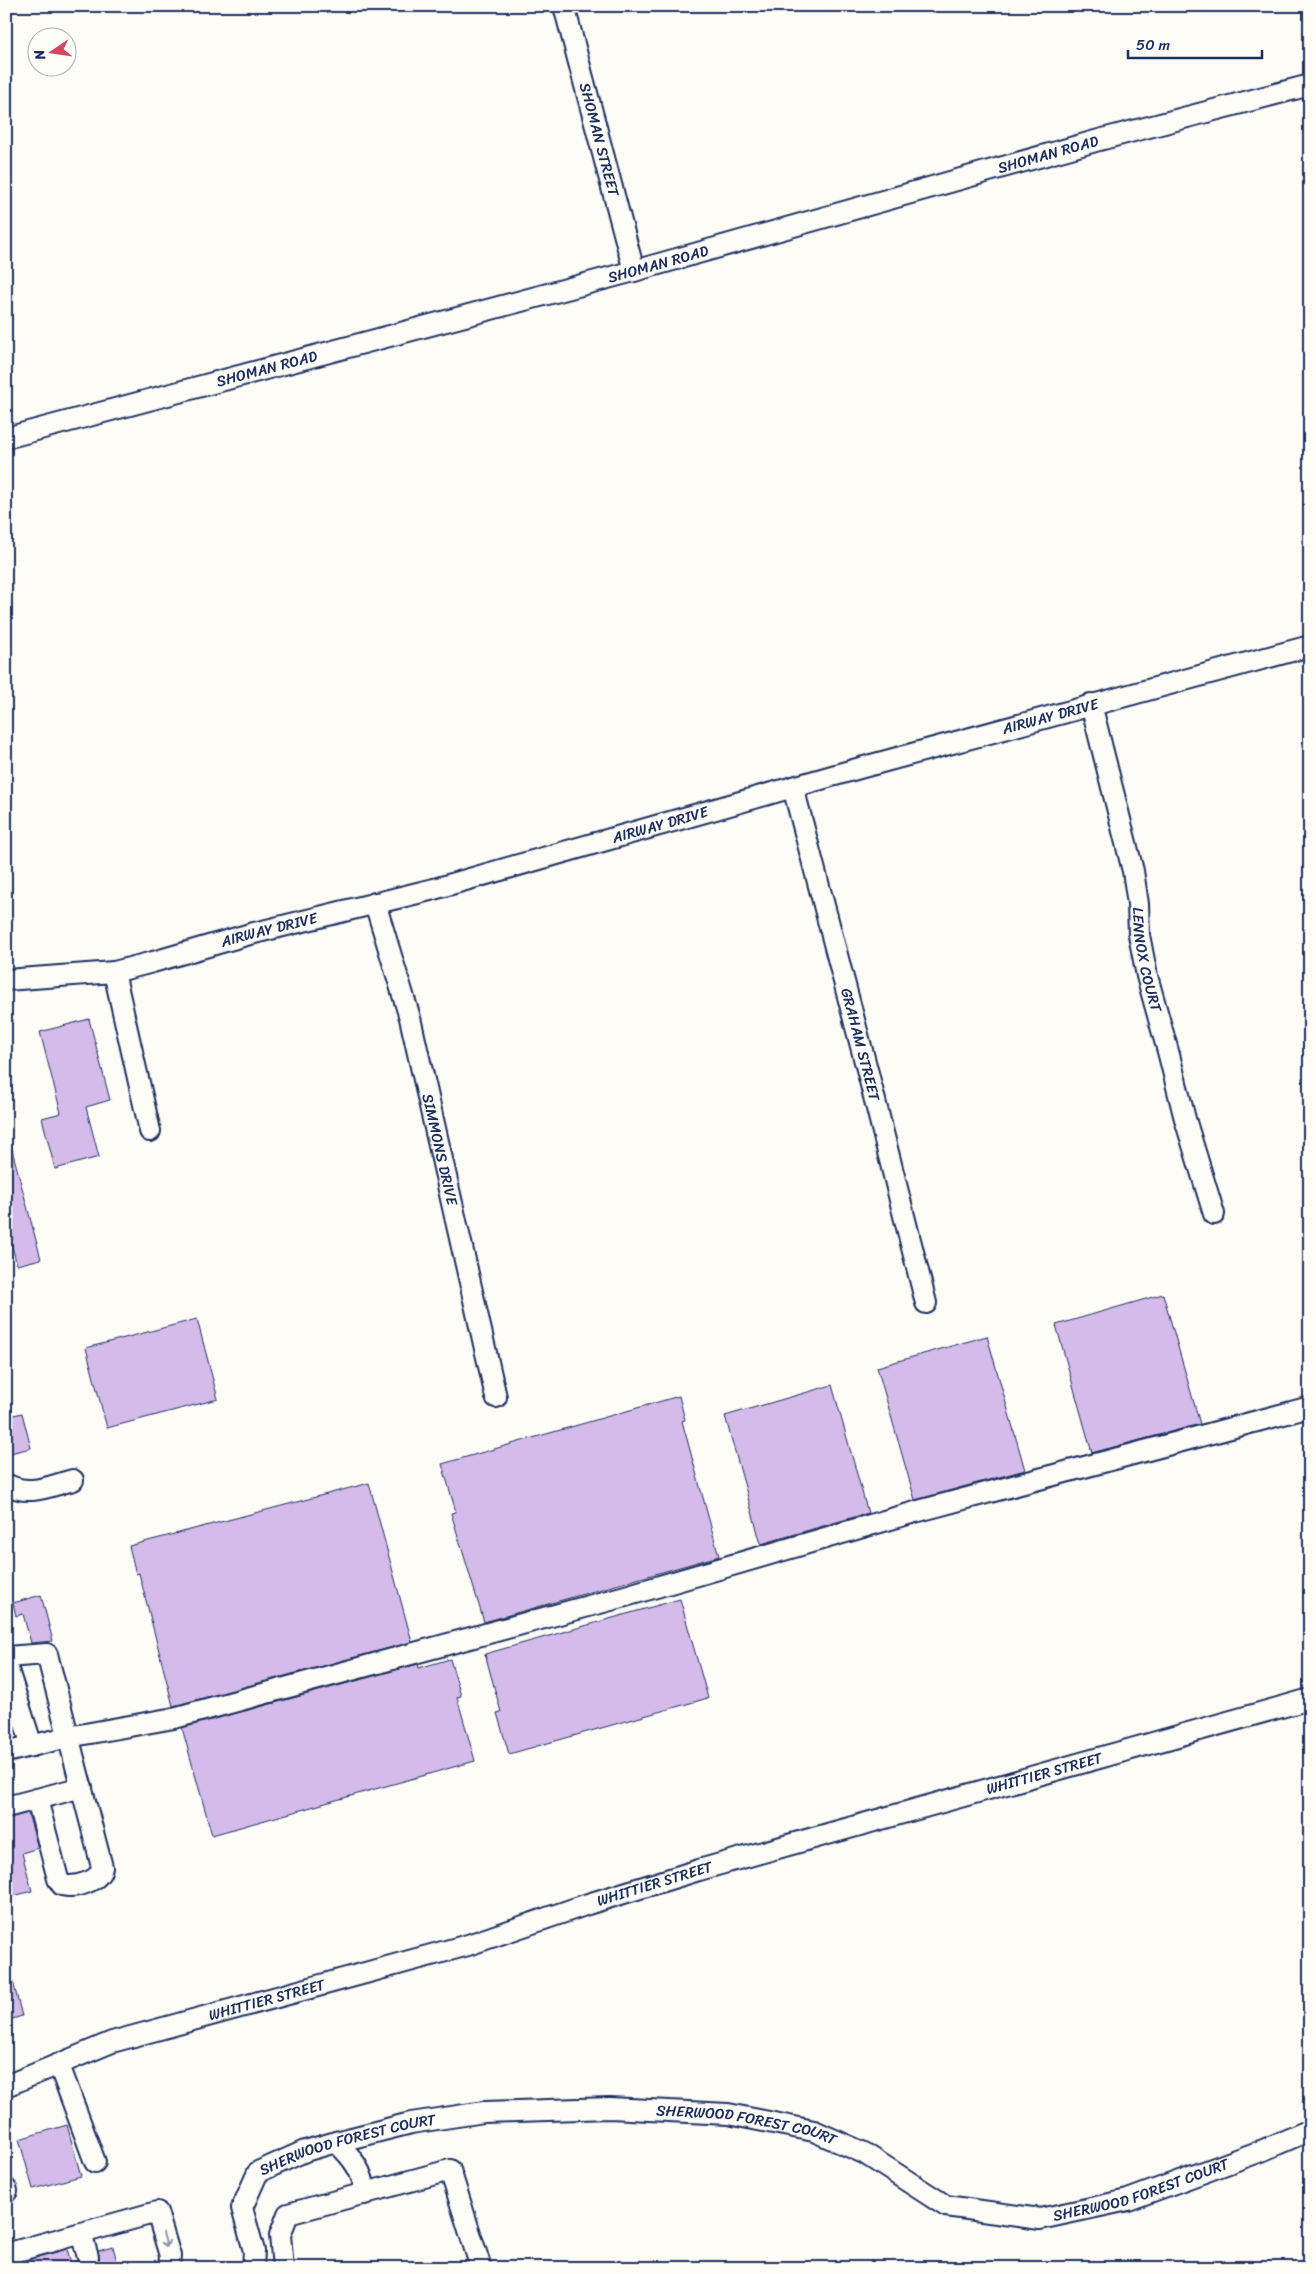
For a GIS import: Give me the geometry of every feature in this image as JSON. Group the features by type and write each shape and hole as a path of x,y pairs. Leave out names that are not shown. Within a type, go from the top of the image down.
{"street":[{"name":"SHOMAN STREET","path":"564,6 634,271"},
{"name":"SHOMAN ROAD","path":"6,438 251,371 634,271 1080,146 1310,85"},
{"name":"AIRWAY DRIVE","path":"6,980 114,972 250,934 375,904 520,865 1091,704 1310,646"},
{"name":"LENNOX COURT","path":"1091,704 1133,871 1138,904 1139,935 1147,976 1170,1055 1185,1119 1214,1214"},
{"name":"GRAHAM STREET","path":"793,787 926,1303"},
{"name":"SIMMONS DRIVE","path":"375,904 410,1018 496,1397"},
{"path":"114,972 150,1131"},
{"path":"6,1752 68,1737 174,1718 622,1597 915,1512 1310,1407"},
{"path":"6,1484 18,1490 28,1492 73,1480"},
{"path":"6,1657 46,1654 102,1867 101,1874 96,1879 69,1886 62,1884 58,1879 37,1799"},
{"path":"6,1664 32,1746"},
{"name":"WHITTIER STREET","path":"6,2086 112,2042 468,1945 588,1904 699,1870 1310,1699"},
{"path":"6,1807 82,1787"},
{"path":"59,2065 95,2162"},
{"name":"SHERWOOD FOREST COURT","path":"252,2268 254,2251 242,2208 258,2172 305,2151 336,2142 411,2123 484,2112 610,2108 728,2114 814,2131 864,2153 946,2206 1040,2219 1128,2200 1261,2151 1310,2130"},
{"path":"336,2142 352,2157 364,2181 365,2194"},
{"path":"283,2268 280,2234 288,2214 450,2170 481,2268"},
{"path":"6,2254 157,2212 170,2256 169,2268"},
{"path":"81,2233 88,2258"}],"building":[{"path":"89,1019 110,1100 86,1107 99,1157 55,1169 42,1118 61,1113 40,1032"},
{"path":"6,1146 11,1146 41,1259 17,1265 6,1224"},
{"path":"1163,1294 1200,1424 1092,1453 1056,1325"},
{"path":"197,1319 218,1399 107,1428 86,1348"},
{"path":"987,1336 1025,1470 915,1500 877,1367"},
{"path":"832,1385 868,1513 761,1544 725,1416"},
{"path":"679,1396 685,1420 682,1421 719,1556 484,1622 451,1513 456,1512 442,1464"},
{"path":"22,1413 31,1448 6,1454 6,1417"},
{"path":"369,1483 412,1642 173,1706 139,1573 136,1574 129,1546"},
{"path":"41,1595 53,1641 31,1643 23,1614 16,1616 13,1603"},
{"path":"680,1599 708,1698 509,1754 497,1713 501,1712 485,1654"},
{"path":"450,1659 461,1696 457,1697 475,1761 212,1835 182,1728 418,1664 419,1668"},
{"path":"28,1813 38,1848 22,1853 32,1891 6,1898 6,1819"},
{"path":"11,1974 22,2016 6,2021 6,1975"},
{"path":"67,2125 81,2176 33,2189 19,2139"},
{"path":"113,2247 119,2268 93,2268 99,2260 98,2251"},
{"path":"67,2249 71,2263 77,2261 84,2268 14,2268 14,2264"}]}
